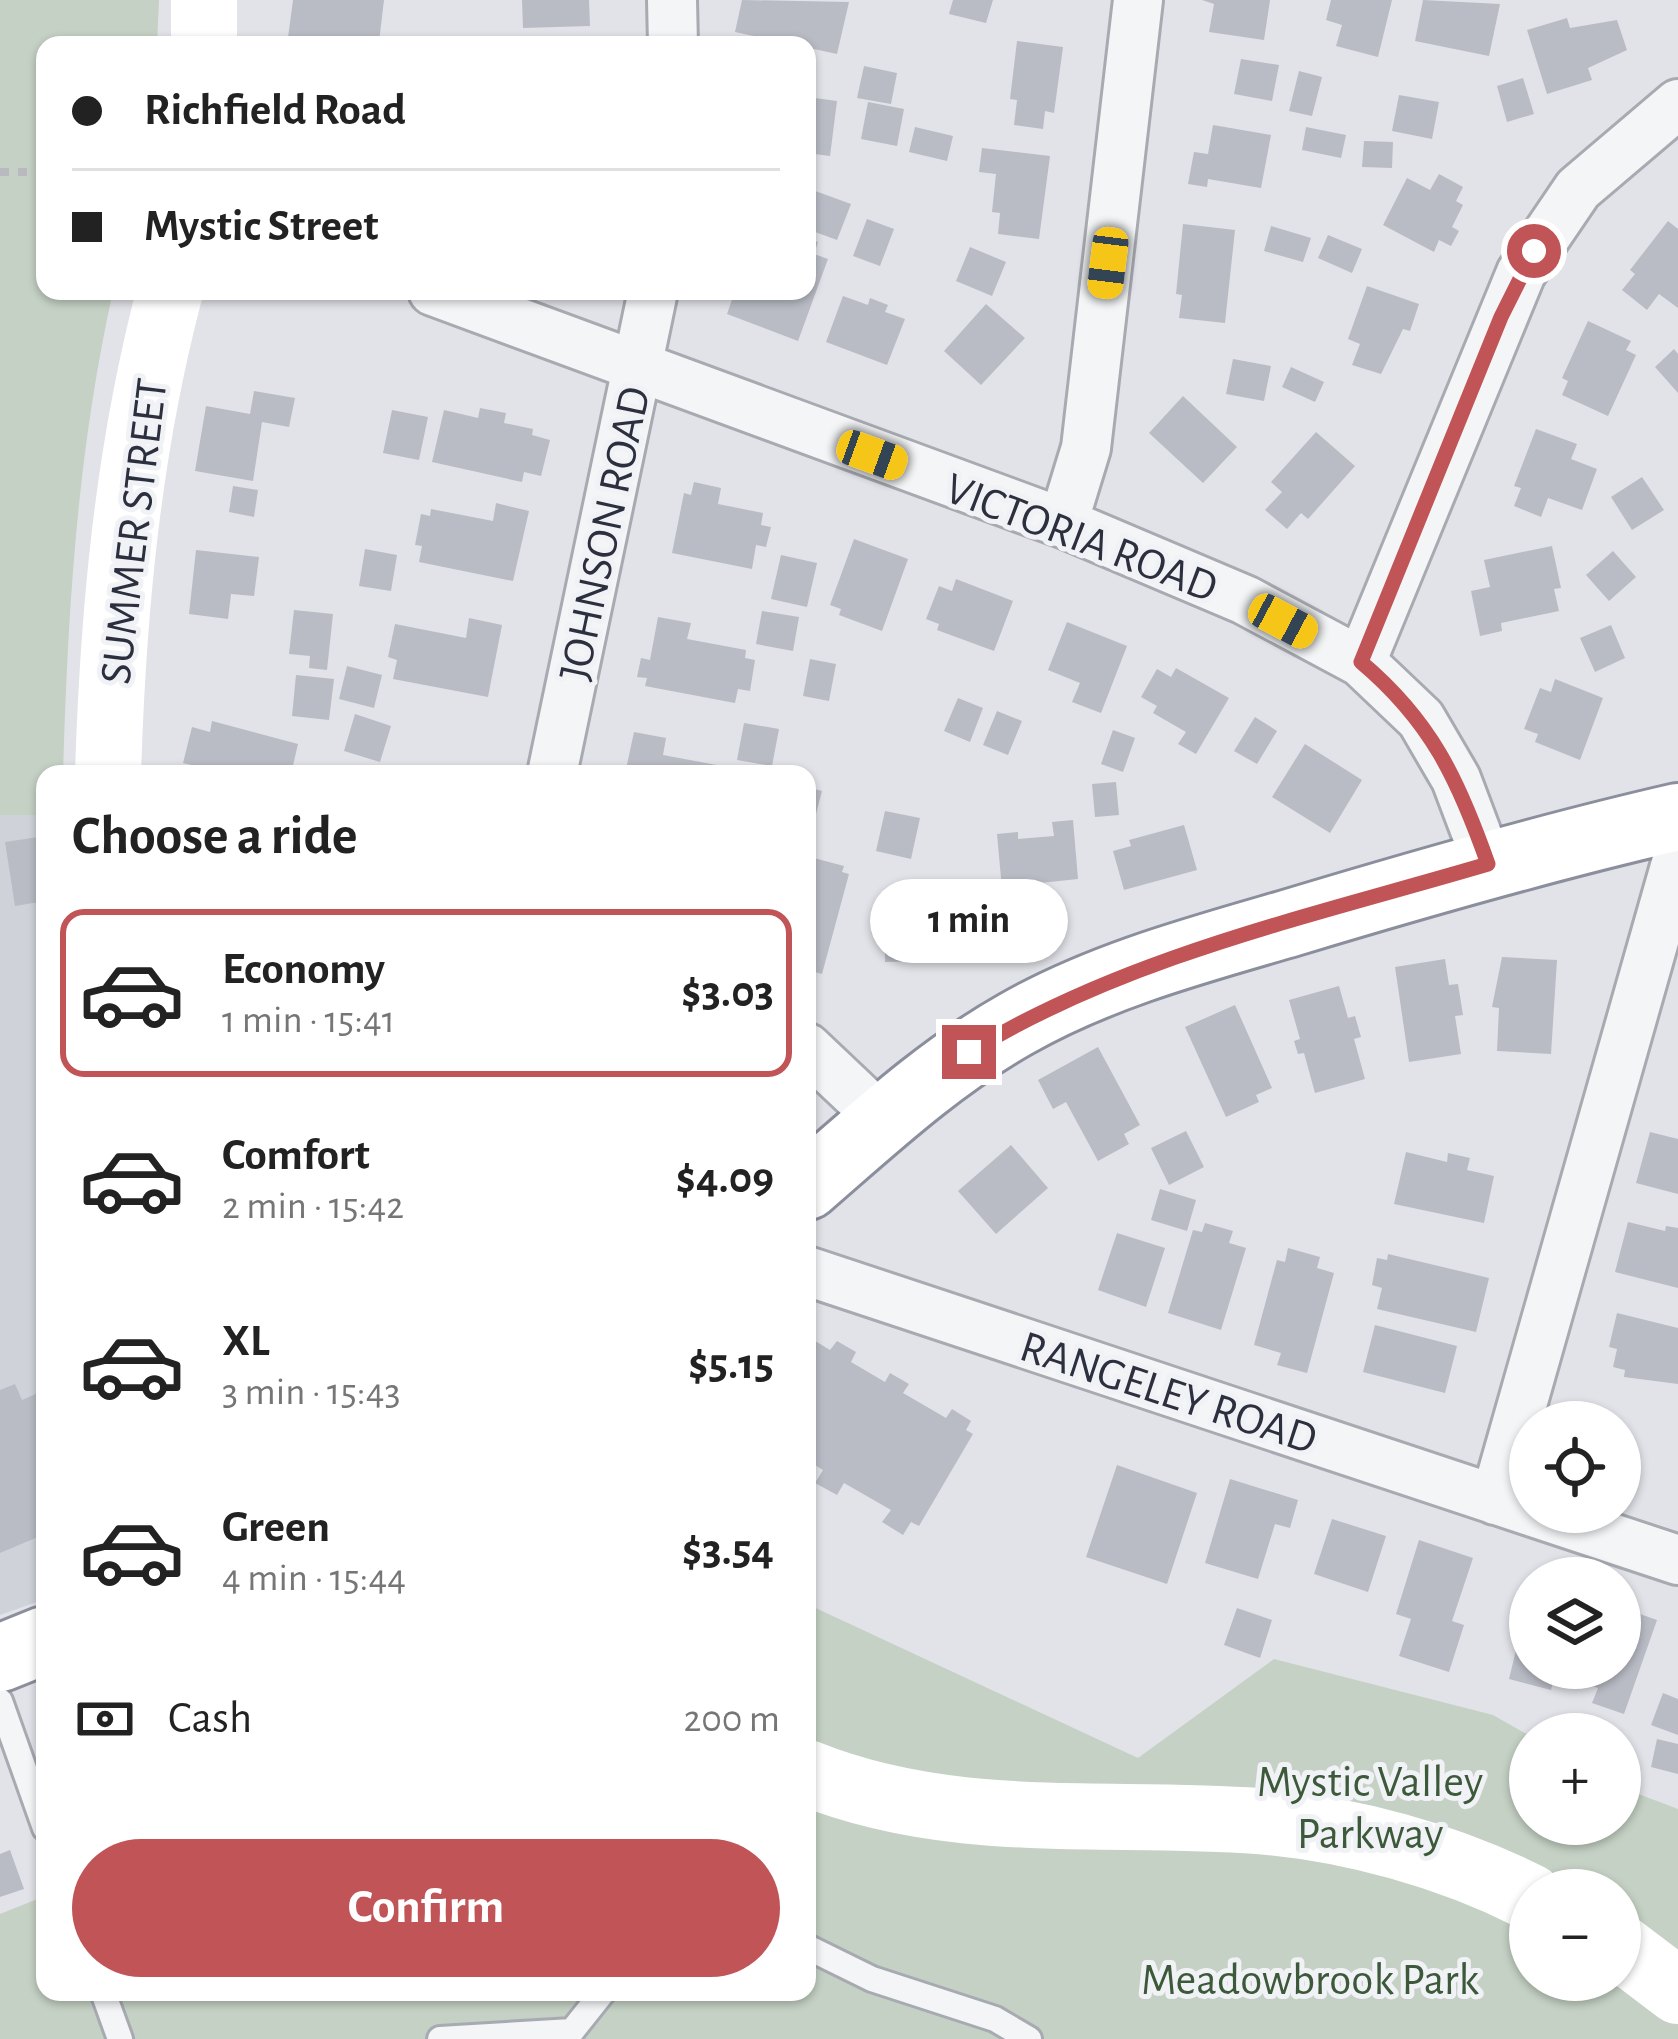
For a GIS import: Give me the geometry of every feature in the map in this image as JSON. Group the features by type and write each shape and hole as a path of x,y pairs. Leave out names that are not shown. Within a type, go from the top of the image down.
{"main road":[{"path":"204,0 204,36"},
{"name":"SUMMER STREET","path":"110,765 128,502 149,370 168,300"},
{"path":"816,1178 881,1118 969,1052 1070,997 1196,951 1488,864 1678,817"},
{"path":"0,1658 36,1644"},
{"path":"816,1775 962,1814 1241,1820 1323,1831 1451,1863 1509,1888"},
{"path":"1641,1963 1678,1990"}],"street":[{"path":"672,0 673,36"},
{"path":"1063,523 1086,443 1138,0"},
{"path":"1361,662 1522,273 1578,189 1678,104"},
{"name":"VICTORIA ROAD","path":"458,300 1063,523 1244,600 1361,662 1421,719 1456,779 1488,864"},
{"name":"JOHNSON ROAD","path":"555,765 651,300"},
{"path":"1545,1401 1678,856"},
{"path":"816,1057 881,1118"},
{"name":"RANGELEY ROAD","path":"816,1274 1509,1505"},
{"name":"RANGELEY ROAD","path":"1595,1533 1678,1560"}],"lane":[{"path":"0,1701 36,1803"},
{"path":"816,1951 872,1979 995,2019 1029,2039"},
{"path":"106,2001 120,2039"},
{"path":"440,2039 572,2035 597,2001"}],"path":[{"path":"0,172 36,172"}],"shaded area":[{"path":"0,815 36,815 36,1602 0,1615"}],"green space":[{"path":"0,0 159,0 157,36 36,36 36,300 111,300 76,531 63,765 36,765 36,815 0,815"},
{"path":"816,1608 1138,1758 1274,1659 1493,1715 1509,1724 1509,1845 1641,1845 1641,1795 1678,1809 1678,2039 0,2039 0,1914 36,1900 36,2001 816,2001"}],"building":[{"path":"293,0 384,0 380,36 288,36"},
{"path":"522,0 589,0 590,26 523,28"},
{"path":"742,0 849,2 837,54 816,49 816,36 735,32"},
{"path":"953,0 993,0 986,23 949,14"},
{"path":"1202,0 1270,0 1264,40 1209,32 1214,4"},
{"path":"1331,0 1392,0 1378,57 1336,46 1342,25 1326,20"},
{"path":"1423,0 1500,4 1489,56 1415,41"},
{"path":"1567,18 1570,28 1617,20 1627,50 1588,68 1592,80 1547,94 1527,30"},
{"path":"1017,41 1063,47 1054,113 1045,111 1043,129 1014,125 1017,100 1010,99"},
{"path":"1241,59 1279,65 1272,101 1234,94"},
{"path":"864,66 897,73 891,104 857,98"},
{"path":"1299,71 1322,77 1312,116 1289,111"},
{"path":"1523,78 1534,114 1507,122 1497,86"},
{"path":"1399,95 1439,102 1432,139 1392,131"},
{"path":"816,98 837,101 830,156 816,154"},
{"path":"868,102 904,109 897,146 861,139"},
{"path":"1213,125 1271,135 1261,188 1208,179 1207,187 1188,184 1194,152 1208,154"},
{"path":"915,127 953,136 947,161 909,152"},
{"path":"1306,127 1346,135 1341,158 1302,150"},
{"path":"1364,141 1393,142 1392,168 1362,167"},
{"path":"982,148 1050,156 1039,239 998,234 1000,213 992,212 996,174 979,172"},
{"path":"1439,174 1463,187 1456,201 1463,205 1452,227 1459,231 1451,246 1439,240 1434,252 1383,225 1407,178 1430,190"},
{"path":"816,191 851,204 837,240 816,232"},
{"path":"867,219 894,229 880,266 853,256"},
{"path":"1668,221 1678,229 1678,308 1659,294 1647,310 1622,290 1635,274 1630,270"},
{"path":"1183,224 1235,230 1225,323 1179,318 1182,295 1176,294"},
{"path":"1271,226 1311,238 1303,262 1264,251"},
{"path":"1328,235 1362,249 1352,273 1318,258"},
{"path":"970,247 1006,262 992,296 956,281"},
{"path":"816,255 828,259 816,292"},
{"path":"1367,286 1419,304 1410,331 1403,329 1381,374 1352,365 1360,344 1348,339"},
{"path":"843,296 868,305 870,298 888,305 885,312 905,319 887,365 826,342"},
{"path":"732,300 813,300 798,341 727,314"},
{"path":"986,304 1025,338 981,385 944,351"},
{"path":"1588,321 1631,341 1626,350 1636,355 1608,416 1562,395 1568,381 1562,378"},
{"path":"1674,349 1678,354 1678,393 1655,367"},
{"path":"1233,359 1271,366 1264,401 1226,394"},
{"path":"1291,367 1324,382 1315,402 1282,387"},
{"path":"254,391 295,398 289,427 262,422 253,481 195,471 206,406 250,414"},
{"path":"1183,396 1237,447 1203,483 1149,433"},
{"path":"480,408 506,413 504,423 533,429 532,435 550,440 541,476 524,472 522,482 432,462 444,410 478,418"},
{"path":"392,410 428,417 419,460 383,453"},
{"path":"1536,429 1577,444 1571,459 1597,469 1582,510 1548,498 1541,517 1514,506 1521,488 1514,486"},
{"path":"1316,432 1355,466 1308,519 1301,513 1287,529 1265,510 1282,492 1271,482"},
{"path":"1642,477 1664,510 1632,530 1611,497"},
{"path":"694,482 721,488 718,504 763,513 761,525 771,527 766,547 756,545 752,569 672,553 684,493 691,495"},
{"path":"233,486 258,490 254,517 229,512"},
{"path":"496,503 529,511 513,581 419,562 422,546 415,545 421,514 430,516 431,509 493,521"},
{"path":"854,539 908,559 882,631 839,615 841,609 830,605"},
{"path":"1552,546 1561,588 1554,589 1559,611 1501,623 1502,631 1480,636 1471,591 1490,587 1484,560"},
{"path":"365,549 397,555 391,591 359,586"},
{"path":"196,550 259,557 254,596 231,594 228,619 189,614"},
{"path":"1613,551 1636,577 1609,601 1586,575"},
{"path":"781,555 817,563 807,607 771,599"},
{"path":"956,579 1013,601 994,651 937,630 939,624 926,619 939,586 952,591"},
{"path":"294,610 333,614 327,670 309,668 310,656 289,654"},
{"path":"762,611 799,617 793,651 756,644"},
{"path":"658,617 691,623 687,639 746,650 745,658 755,660 750,691 738,689 735,703 645,686 647,678 637,677 641,658 650,660"},
{"path":"469,618 502,625 488,697 393,679 397,660 388,657 395,624 466,638"},
{"path":"1067,622 1127,646 1101,713 1072,702 1080,683 1048,670"},
{"path":"1611,625 1625,658 1595,672 1580,638"},
{"path":"810,659 836,664 829,701 803,696"},
{"path":"347,666 382,675 374,708 339,699"},
{"path":"1176,668 1229,698 1196,754 1178,744 1186,732 1153,713 1157,706 1141,697 1157,669 1171,677"},
{"path":"296,675 334,679 329,720 292,716"},
{"path":"1555,679 1603,698 1580,760 1535,742 1538,734 1524,729 1540,688 1551,692"},
{"path":"958,698 983,708 970,742 944,731"},
{"path":"997,711 1022,721 1008,755 983,745"},
{"path":"355,714 391,726 380,762 344,751"},
{"path":"1255,717 1277,731 1257,764 1234,751"},
{"path":"212,721 298,744 293,765 183,763 192,727 210,732"},
{"path":"744,723 779,729 772,765 737,760"},
{"path":"1113,730 1135,738 1123,772 1101,764"},
{"path":"634,732 666,738 663,755 717,765 627,765"},
{"path":"1305,744 1362,780 1330,833 1272,797"},
{"path":"1116,782 1119,815 1095,817 1092,784"},
{"path":"885,811 920,818 911,859 876,851"},
{"path":"1073,820 1078,879 1040,883 1042,897 1003,900 997,834 1018,832 1018,839 1054,836 1052,822"},
{"path":"1184,825 1197,870 1124,890 1113,851 1131,846 1129,840"},
{"path":"36,837 36,902 15,906 5,842"},
{"path":"816,859 844,866 842,872 849,874 822,974 816,972"},
{"path":"919,895 919,907 957,906 957,960 885,962 884,896"},
{"path":"1502,957 1557,960 1551,1054 1497,1051 1499,1008 1492,1007"},
{"path":"1445,959 1449,985 1458,984 1463,1015 1455,1016 1461,1054 1409,1062 1395,967"},
{"path":"1339,986 1348,1018 1355,1016 1361,1037 1354,1039 1365,1079 1315,1093 1304,1053 1298,1054 1294,1041 1300,1039 1289,1000"},
{"path":"1235,1005 1272,1088 1256,1095 1259,1102 1226,1117 1185,1027"},
{"path":"1098,1047 1140,1125 1124,1134 1129,1144 1098,1161 1066,1102 1053,1109 1038,1080"},
{"path":"1186,1131 1204,1167 1169,1185 1151,1148"},
{"path":"1650,1132 1678,1139 1678,1194 1636,1183"},
{"path":"1011,1145 1048,1188 996,1234 958,1191"},
{"path":"1406,1152 1447,1162 1448,1153 1470,1158 1467,1170 1494,1176 1484,1223 1394,1204"},
{"path":"1160,1189 1196,1200 1187,1231 1151,1220"},
{"path":"1628,1222 1665,1231 1666,1226 1678,1228 1678,1288 1615,1272"},
{"path":"1205,1223 1233,1231 1229,1243 1246,1248 1221,1330 1168,1313 1193,1230 1202,1232"},
{"path":"1117,1233 1165,1248 1146,1307 1098,1290"},
{"path":"1288,1248 1320,1257 1317,1268 1334,1273 1307,1373 1277,1365 1281,1353 1254,1345 1277,1260 1285,1262"},
{"path":"1388,1254 1489,1278 1476,1332 1377,1309 1382,1288 1372,1285 1377,1258 1387,1260"},
{"path":"1617,1313 1678,1328 1678,1384 1624,1377 1625,1370 1613,1367 1617,1349 1609,1347"},
{"path":"1375,1325 1457,1346 1445,1393 1363,1372"},
{"path":"816,1341 830,1350 837,1341 856,1352 851,1362 885,1382 890,1373 909,1384 903,1393 946,1418 952,1409 971,1421 966,1430 973,1434 919,1526 911,1522 903,1535 882,1522 891,1510 844,1483 837,1495 816,1484 823,1470 816,1466"},
{"path":"15,1384 22,1400 36,1394 36,1538 0,1553 0,1390"},
{"path":"1117,1465 1197,1493 1167,1584 1086,1557"},
{"path":"1230,1479 1298,1500 1290,1528 1275,1524 1258,1579 1205,1563"},
{"path":"1332,1519 1386,1536 1368,1592 1314,1574"},
{"path":"1419,1540 1473,1558 1452,1621 1464,1625 1449,1672 1399,1656 1411,1619 1396,1614"},
{"path":"1237,1608 1272,1620 1260,1658 1224,1645"},
{"path":"1641,1614 1657,1620 1641,1666"},
{"path":"1598,1689 1633,1689 1624,1713 1592,1703"},
{"path":"1663,1693 1678,1699 1678,1735 1651,1725"},
{"path":"1657,1739 1678,1744 1678,1774 1651,1767"},
{"path":"10,1850 24,1889 0,1897 0,1854"}],"route":[{"path":"969,1052 1018,1022 1130,973 1488,864 1456,779 1421,719 1361,662 1501,317 1534,251"}],"park label":[{"name":"Mystic Valley Parkway","path":"1370,1806"},
{"name":"Meadowbrook Park","path":"1310,1978"}]}
